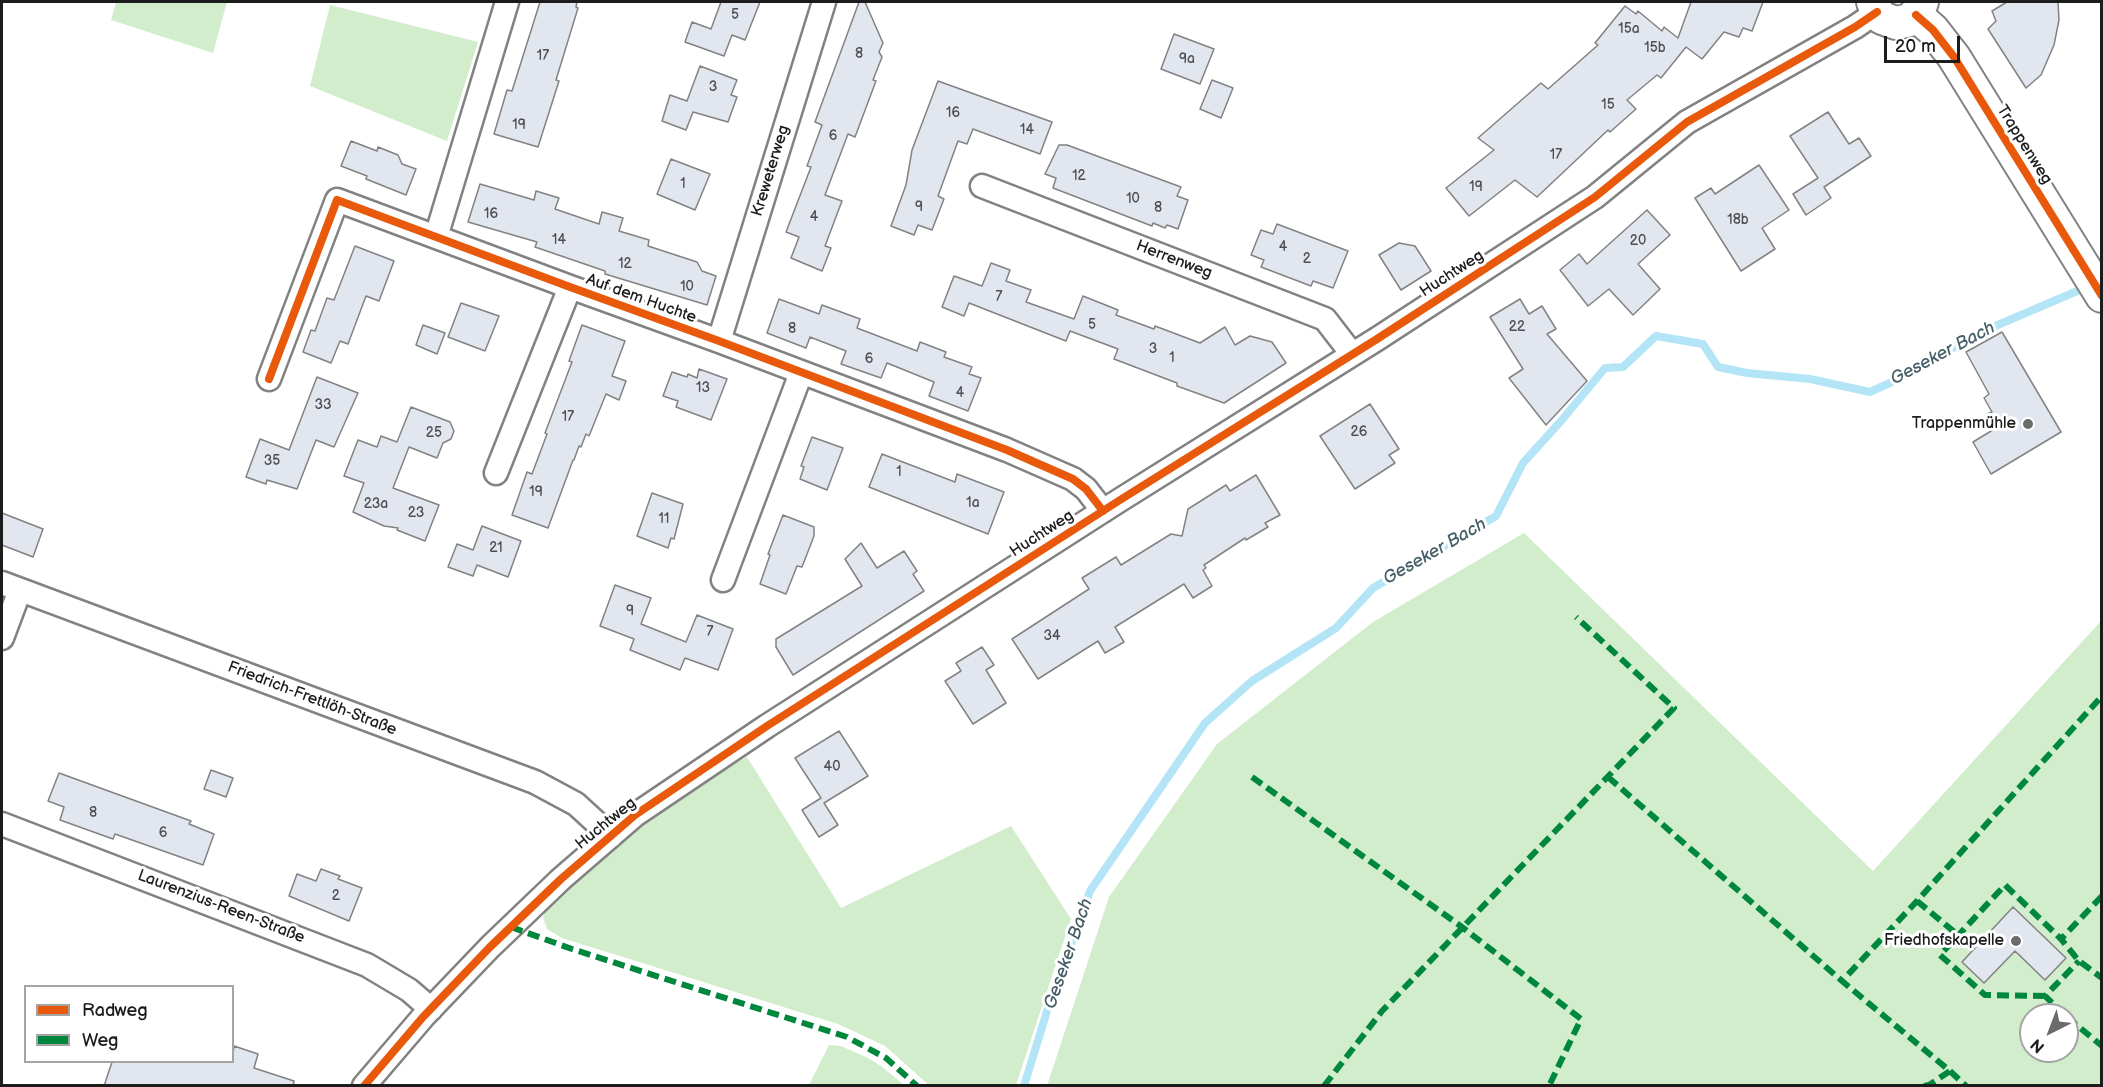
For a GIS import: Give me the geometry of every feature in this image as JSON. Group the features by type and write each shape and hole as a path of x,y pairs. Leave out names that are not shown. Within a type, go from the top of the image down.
{"street":[{"path":"436,237 507,2"},
{"name":"Kreweterweg","path":"719,341 824,2"},
{"path":"1875,7 1882,18 1896,23 1910,20 1919,8"},
{"name":"Huchtweg","path":"364,1086 431,1009 490,947 561,879 635,815 767,726 1595,197 1687,122 1855,27 1875,7"},
{"name":"Trappenweg","path":"1919,8 1954,57 2102,296"},
{"name":"Herrenweg","path":"982,186 1325,319 1352,354"},
{"name":"Auf dem Huchte","path":"269,379 337,200 1007,450 1073,479 1086,489 1103,511"},
{"name":"Auf dem Huchte","path":"496,473 570,287"},
{"path":"723,580 801,373"},
{"path":"2,638 11,586"},
{"name":"Friedrich-Frettlöh-Straße","path":"11,586 535,782 576,804 611,836"},
{"name":"Laurenzius-Reen-Straße","path":"2,824 367,964 409,990 431,1009"}],"green space":[{"path":"116,2 227,2 213,53 111,20"},
{"path":"330,5 478,42 447,141 310,86"},
{"path":"1524,533 1873,871 2101,621 2101,1085 1047,1086 1109,897 1217,744 1373,622"},
{"path":"747,757 841,908 1011,826 1071,919 1016,1085 930,1086 885,1046 838,1024 562,938 547,929 543,918 546,908 557,895 631,834 692,788"},
{"path":"829,1045 841,1046 868,1058 904,1085 809,1085"}],"building":[{"path":"540,2 577,2 576,7 578,8 556,80 559,81 538,147 494,134 507,90 512,91"},
{"path":"721,2 760,2 745,40 732,35 724,56 685,42 692,22 711,29"},
{"path":"859,2 865,2 883,43 879,52 882,57 873,80 876,81 855,137 848,134 825,195 842,201 825,246 831,248 822,271 791,258 799,237 786,232 811,167 807,166 822,125 815,122"},
{"path":"1691,2 1763,2 1752,31 1743,28 1739,37 1724,32 1702,59 1686,47 1661,78 1657,75 1627,100 1636,109 1610,132 1608,130 1537,197 1515,180 1469,216 1446,188 1494,150 1478,138 1541,83 1548,89 1598,45 1595,43 1625,6 1636,14 1638,11 1662,31 1664,27 1678,38"},
{"path":"2007,2 2058,2 2059,20 2054,45 2041,75 2026,88 1988,29 1996,21 1992,11"},
{"path":"1174,34 1214,49 1200,84 1161,69"},
{"path":"700,66 737,80 731,95 737,97 728,122 693,112 686,130 662,121 670,95 687,101"},
{"path":"1212,80 1233,88 1221,118 1200,109"},
{"path":"938,81 1052,122 1040,154 973,129 967,144 958,141 938,196 944,199 932,230 918,225 914,235 891,226 906,185 912,150"},
{"path":"1828,112 1849,144 1859,138 1871,156 1824,187 1831,198 1806,215 1793,194 1818,178 1790,136"},
{"path":"351,141 377,151 378,147 398,155 402,164 416,169 406,195 341,166"},
{"path":"1059,145 1067,145 1181,187 1177,196 1188,200 1178,229 1167,225 1165,228 1153,223 1152,226 1053,188 1056,178 1045,174"},
{"path":"671,159 710,174 695,210 657,194"},
{"path":"1759,165 1789,210 1762,228 1775,249 1741,271 1695,198 1711,188 1715,194"},
{"path":"480,184 534,200 536,191 559,198 555,209 599,224 602,212 623,218 619,231 649,240 648,246 697,262 702,271 716,276 707,305 605,274 605,271 535,247 537,242 468,222"},
{"path":"1647,210 1670,235 1638,264 1660,289 1633,315 1609,289 1588,306 1560,270 1579,254 1587,264"},
{"path":"1277,224 1348,251 1333,288 1313,281 1311,286 1261,267 1264,260 1251,255 1261,230 1273,234"},
{"path":"1399,243 1415,246 1431,271 1401,290 1379,255"},
{"path":"355,246 394,261 379,301 366,296 348,344 340,341 331,363 303,352 311,330 315,331 327,298 334,300"},
{"path":"991,263 1010,270 1006,281 1031,290 1026,302 1074,319 1083,296 1118,310 1116,315 1154,329 1155,326 1200,343 1225,327 1235,345 1250,336 1272,342 1286,363 1224,403 1114,359 1118,349 1070,331 1066,341 969,303 964,316 942,307 954,276 982,286"},
{"path":"779,299 819,314 822,305 860,319 857,328 917,351 920,342 946,352 944,357 972,367 969,374 981,378 968,411 929,396 934,382 887,363 881,378 841,364 846,351 810,337 806,348 767,333"},
{"path":"1520,299 1529,314 1542,306 1556,329 1547,334 1587,381 1546,425 1509,378 1523,369 1490,317"},
{"path":"461,303 499,316 485,351 448,337"},
{"path":"423,325 445,333 437,354 416,345"},
{"path":"582,325 625,341 612,376 626,381 619,400 606,394 589,436 586,434 581,447 579,446 548,528 512,515 527,472 532,474 547,434 545,433 572,362 569,361"},
{"name":"Trappenmühle","path":"2002,332 2061,432 1991,474 1973,442 1996,428 1987,414 1992,412 1984,398 1989,394 1966,352"},
{"path":"699,369 727,379 711,420 676,407 678,401 663,396 672,372 697,378"},
{"path":"317,377 358,393 334,447 316,440 297,489 267,480 266,484 246,477 260,439 289,450"},
{"path":"1370,404 1399,449 1389,455 1395,463 1355,489 1320,436"},
{"path":"411,407 450,422 454,431 451,439 443,443 437,458 409,447 393,488 439,505 425,541 397,530 398,528 384,526 353,512 364,483 344,476 358,440 377,447 381,436 397,442"},
{"path":"812,437 843,448 827,490 800,479 804,467 801,466"},
{"path":"882,454 955,482 957,474 1004,492 988,534 869,487"},
{"path":"1256,475 1280,515 1265,523 1268,527 1246,540 1245,538 1204,565 1206,568 1203,570 1212,586 1193,598 1184,584 1115,627 1124,642 1105,653 1098,641 1038,679 1012,639 1089,589 1082,578 1116,557 1121,565 1171,534 1182,536 1188,509 1226,485 1230,491"},
{"path":"652,493 683,504 674,539 671,538 668,548 637,536"},
{"path":"2,513 43,529 33,557 2,545"},
{"path":"783,515 814,527 814,536 802,567 797,566 786,594 760,584 770,555 768,554"},
{"path":"482,526 521,541 508,577 477,565 473,576 448,567 457,544 473,550"},
{"path":"861,543 877,568 904,551 917,571 913,574 924,591 793,675 776,647 776,639 862,586 845,559"},
{"path":"615,585 651,598 641,624 686,642 697,615 733,629 718,670 685,658 680,670 630,650 634,639 600,626"},
{"path":"982,647 994,665 986,670 1006,703 973,724 945,681 961,671 956,663"},
{"path":"839,731 868,776 824,803 838,825 819,837 802,810 821,798 795,758"},
{"path":"211,770 233,778 226,797 204,789"},
{"path":"59,773 191,821 189,824 214,834 203,865 115,834 113,839 60,820 64,807 48,801"},
{"path":"321,869 340,876 338,879 362,888 349,921 289,896 297,874 316,881"},
{"name":"Friedhofskapelle","path":"2013,907 2066,958 2045,980 2015,951 1984,983 1962,962"},
{"path":"234,1046 258,1054 254,1068 294,1081 293,1086 104,1086 112,1063 234,1063"}],"waterway":[{"name":"Geseker Bach","path":"1024,1086 1047,1011 1090,891 1205,723 1252,681 1336,628 1373,588 1496,516 1523,463 1605,368 1623,367 1656,336 1703,344 1718,367 1747,373 1810,379 1870,392 1916,371 1972,336 2089,286"}],"marked path":[{"path":"1324,1086 1382,1011 1674,708 1576,617"},
{"path":"1924,1086 1950,1071 1842,981 2102,696"},
{"path":"1252,777 1462,927 1581,1019 1549,1086"},
{"path":"1608,777 1842,981"},
{"path":"2045,996 1985,995 1940,955 2005,885 2061,939"},
{"path":"2102,896 2061,939 2079,961 2102,978"},
{"path":"1917,901 1958,935"},
{"path":"511,927 572,949 847,1037 886,1058 917,1086"},
{"path":"2052,1003 2045,996 2079,961"},
{"path":"2079,1027 2102,1046"},
{"path":"1950,1071 1966,1086"}],"cycle path":[{"path":"364,1086 423,1017 490,947 561,879 635,815 767,726 1377,339 1595,197 1687,122 1855,27 1877,12"},
{"path":"1916,15 1933,30 1954,57 2102,296"},
{"path":"269,379 337,200 1007,450 1073,479 1086,489 1103,511"}],"place":[{"name":"Trappenmühle","path":"2028,424"},
{"name":"Friedhofskapelle","path":"2016,941"}]}
